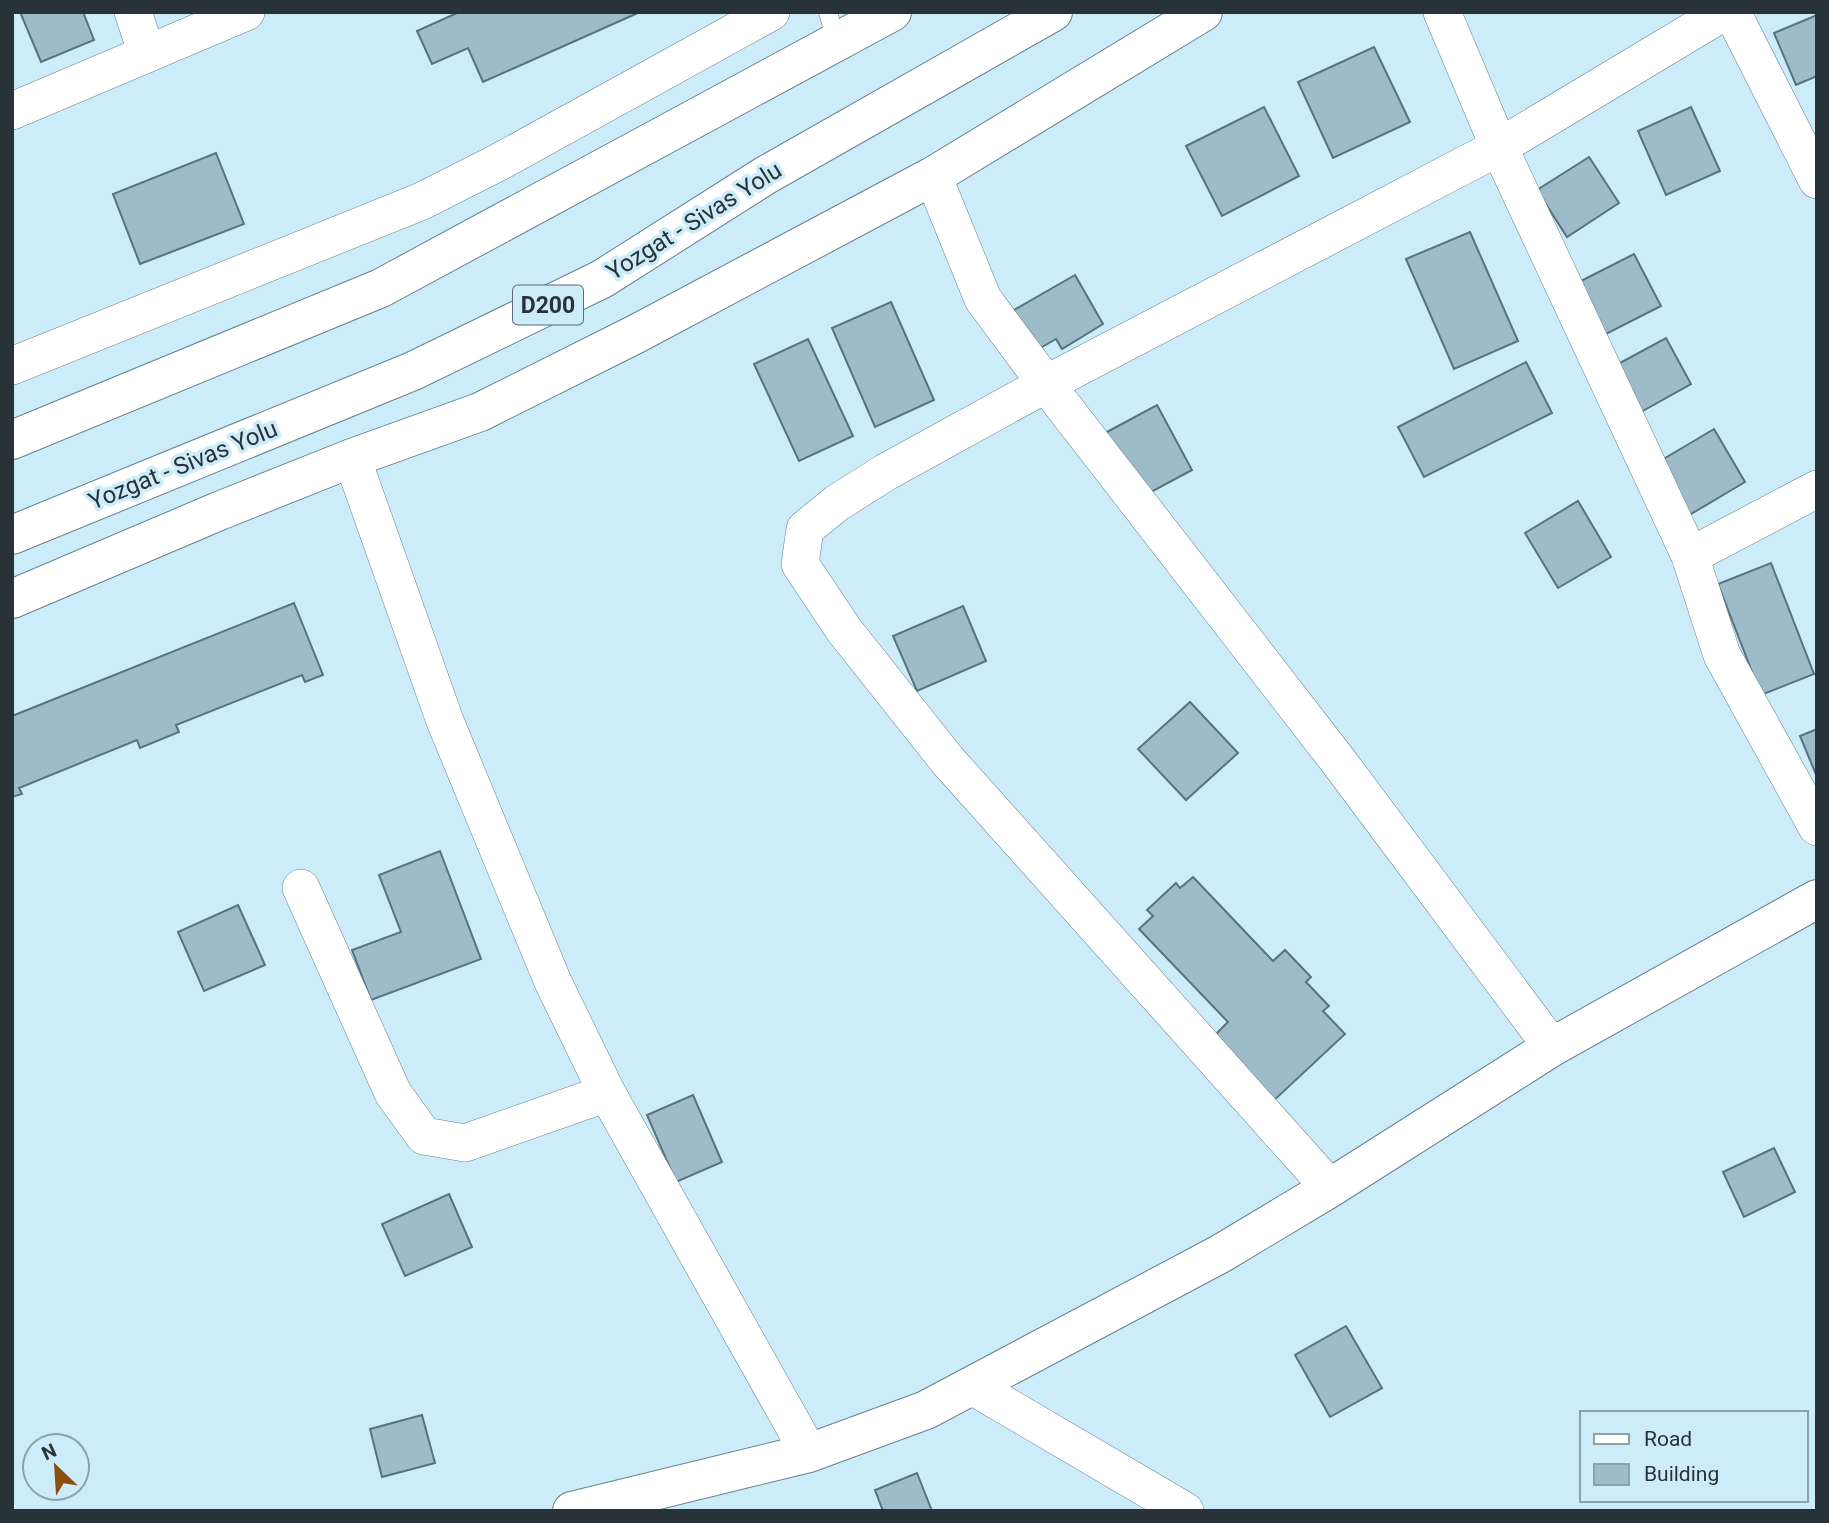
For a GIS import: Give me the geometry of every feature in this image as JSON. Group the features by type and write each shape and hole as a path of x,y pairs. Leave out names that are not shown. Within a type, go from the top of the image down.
{"main road":[{"path":"12,440 381,288 832,27 892,12"},
{"name":"Yozgat - Sivas Yolu","path":"12,534 413,370 602,279 765,175 1053,12"},
{"path":"12,599 219,511 352,458 480,412 636,334 933,176 1203,12"},
{"path":"572,1511 809,1452 926,1410 1220,1254 1331,1188 1552,1047 1817,899"}],"street":[{"path":"133,12 147,54"},
{"path":"12,111 246,12"},
{"path":"12,366 422,201 499,162 771,12"},
{"path":"1442,12 1499,147 1690,556 1722,654 1817,827"},
{"path":"1331,1188 947,761 844,630 800,564 805,528 837,503 886,472 1046,384 1499,147 1724,12"},
{"path":"1732,12 1817,180"},
{"path":"933,176 983,299 1339,762 1552,1047"},
{"path":"352,458 444,721 553,982 607,1093 809,1452"},
{"path":"1690,556 1817,489"},
{"path":"301,888 393,1093 424,1136 465,1143 607,1093"},
{"path":"972,1386 1185,1511"}],"building":[{"path":"20,12 83,12 94,40 41,62"},
{"path":"459,12 640,12 483,82 468,48 432,64 417,31"},
{"path":"1817,15 1817,76 1796,85 1774,33"},
{"path":"1374,47 1410,122 1333,158 1298,82"},
{"path":"1264,107 1299,176 1222,216 1186,146"},
{"path":"1691,107 1720,171 1666,195 1638,131"},
{"path":"216,153 244,224 140,264 113,194"},
{"path":"1589,157 1619,203 1567,237 1537,190"},
{"path":"1470,232 1518,341 1454,369 1406,259"},
{"path":"1634,254 1661,306 1604,335 1577,283"},
{"path":"1075,275 1103,324 1062,349 1056,339 1030,354 1007,314"},
{"path":"891,302 934,400 875,427 832,328"},
{"path":"1666,338 1691,384 1632,417 1607,370"},
{"path":"808,339 853,436 799,461 754,364"},
{"path":"1526,362 1552,413 1424,477 1398,427"},
{"path":"1157,405 1192,470 1140,498 1105,433"},
{"path":"1714,429 1745,482 1681,520 1650,467"},
{"path":"1578,501 1611,557 1558,588 1525,533"},
{"path":"1771,563 1814,674 1761,695 1718,584"},
{"path":"294,603 323,675 305,682 302,675 176,725 179,732 140,748 137,740 19,788 22,794 12,797 12,716"},
{"path":"963,606 986,661 917,691 893,636"},
{"path":"1190,702 1238,753 1186,800 1138,749"},
{"path":"1817,729 1817,777 1800,736"},
{"path":"440,851 481,959 371,1000 352,950 401,932 379,875"},
{"path":"1193,877 1273,961 1285,950 1311,977 1306,982 1329,1006 1323,1011 1345,1034 1270,1104 1210,1040 1228,1022 1139,929 1153,916 1147,910 1176,883 1180,888"},
{"path":"238,905 265,965 204,991 178,932"},
{"path":"693,1095 722,1162 676,1182 647,1115"},
{"path":"1774,1148 1795,1192 1744,1217 1723,1172"},
{"path":"449,1194 472,1247 405,1276 382,1224"},
{"path":"1346,1326 1382,1388 1330,1417 1295,1355"},
{"path":"422,1415 435,1463 382,1477 370,1429"},
{"path":"917,1473 932,1511 883,1511 875,1490"}]}
